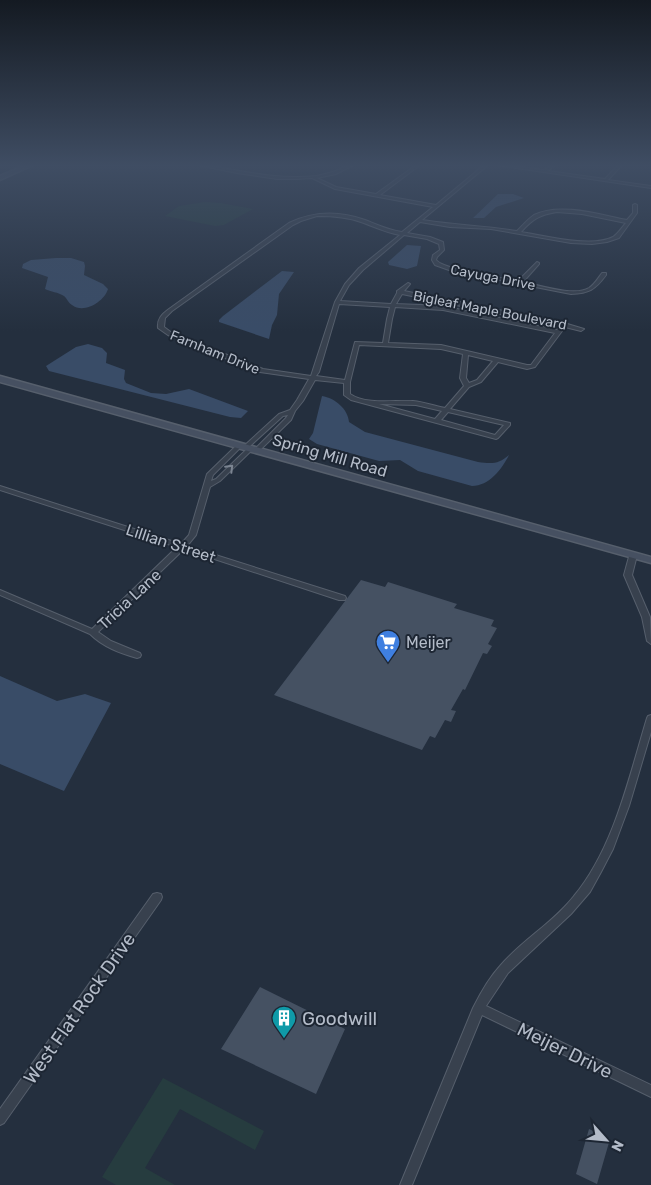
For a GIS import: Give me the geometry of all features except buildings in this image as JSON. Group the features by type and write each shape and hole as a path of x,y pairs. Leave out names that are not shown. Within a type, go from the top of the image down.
{"street":[{"name":"Farnham Drive","path":"298,220 165,314 160,325 161,328 170,334 262,371 314,378"},
{"name":"Farnham Drive","path":"358,220 404,234"},
{"path":"518,232 531,220"},
{"path":"248,448 289,419 292,411 314,378 336,302 347,284 361,269 419,221 450,226 483,227 592,243 607,241 617,237 629,222 619,220"},
{"name":"Cayuga Drive","path":"404,234 431,239 441,244 442,250 435,256 434,260 443,267 571,293 594,288 604,274"},
{"path":"519,282 537,263"},
{"path":"385,344 392,305 399,292 408,284"},
{"name":"Bigleaf Maple Boulevard","path":"399,292 582,329"},
{"name":"Bigleaf Maple Boulevard","path":"336,302 443,308 558,332"},
{"path":"365,402 416,402 508,424 496,437 352,399 347,395 347,382 357,343 441,347 527,367 533,366 564,325"},
{"path":"466,353 463,378 467,386"},
{"path":"436,422 467,386 479,381 497,360"},
{"path":"314,378 347,382"},
{"name":"Spring Mill Road","path":"0,379 651,560"},
{"path":"208,485 218,480 282,415 292,411"},
{"name":"Tricia Lane","path":"93,632 183,546 192,535 210,474 248,448"},
{"name":"Lillian Street","path":"0,488 342,598"},
{"path":"633,555 628,575 646,617 651,641"},
{"path":"0,592 93,632 100,640 107,644 136,655"},
{"path":"406,1185 480,1008 504,970 567,912 586,890 602,861 614,833 651,718"},
{"name":"West Flat Rock Drive","path":"0,1119 157,897"},
{"name":"Meijer Drive","path":"480,1008 651,1091"}],"green space":[{"path":"187,220 233,220 224,225 215,226"},
{"path":"163,1078 264,1131 255,1150 180,1109 145,1168 175,1185 116,1185 102,1177"}],"water":[{"path":"407,245 421,246 417,266 407,269 389,265 388,262"},
{"path":"71,258 84,262 84,275 103,284 108,289 106,294 93,305 82,308 77,307 71,304 64,296 45,289 48,277 22,268 23,264 31,260"},
{"path":"282,271 294,272 279,294 277,315 272,325 269,339 219,322 223,316"},
{"path":"88,344 102,348 107,353 106,363 125,370 124,379 126,383 151,393 166,394 189,389 248,411 241,418 230,417 49,371 46,366 76,347"},
{"path":"322,396 332,399 340,405 346,413 349,422 365,432 478,462 495,463 509,455 503,466 494,476 484,483 472,486 418,471 400,460 379,461 317,444 309,439 313,433"},
{"path":"0,676 57,701 85,694 111,703 64,791 0,764"}],"place":[{"name":"Meijer","path":"388,663"},
{"name":"Goodwill","path":"284,1039"}]}
